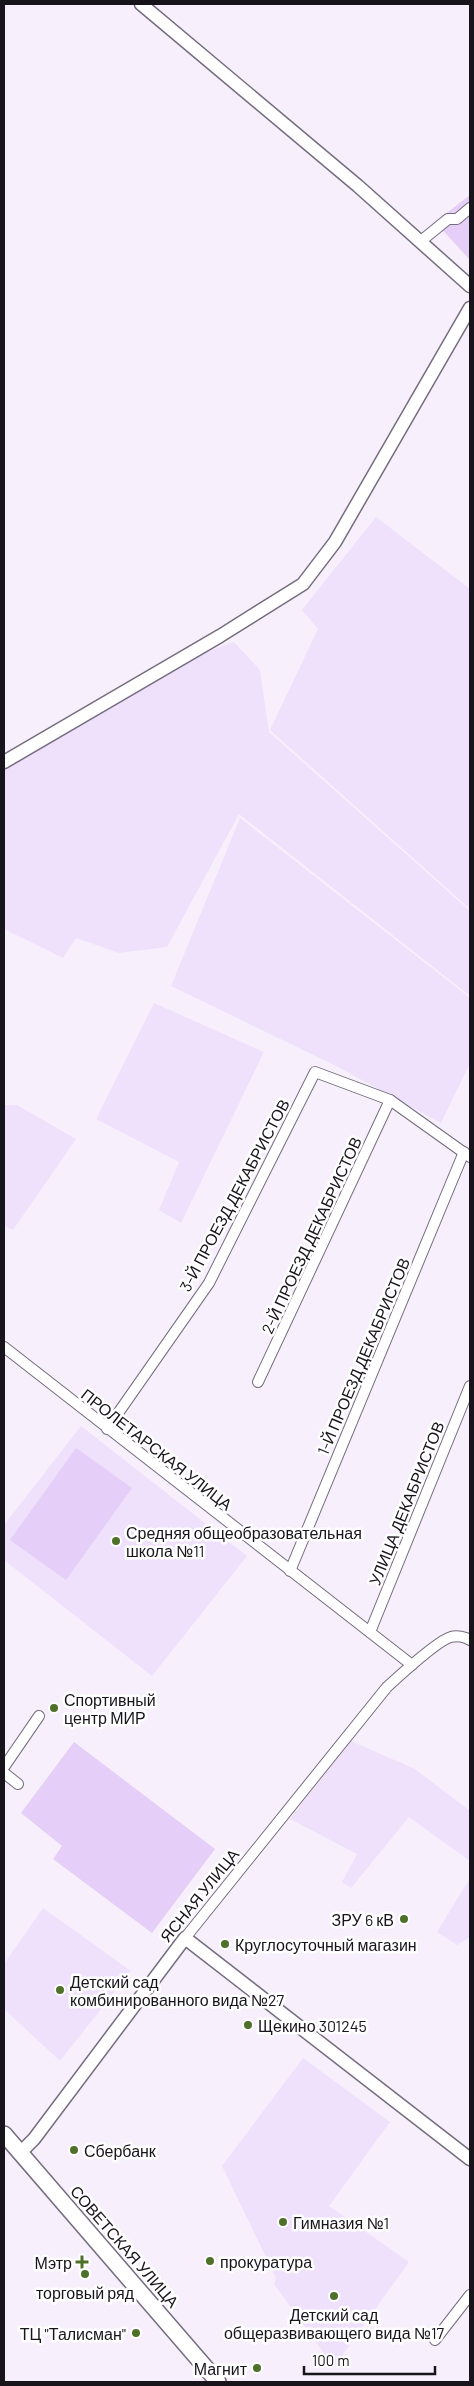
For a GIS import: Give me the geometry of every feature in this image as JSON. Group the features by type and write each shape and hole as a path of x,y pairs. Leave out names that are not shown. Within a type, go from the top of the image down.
{"main road":[{"name":"СОВЕТСКАЯ УЛИЦА","path":"4,2134 218,2382"}],"street":[{"path":"141,4 422,241 470,286"},
{"path":"422,241 448,219 457,219 470,208"},
{"path":"4,762 220,636 303,584 335,542 470,308"},
{"name":"3-Й ПРОЕЗД ДЕКАБРИСТОВ","path":"107,1428 209,1283 314,1072 390,1100"},
{"path":"390,1100 467,1155"},
{"name":"2-Й ПРОЕЗД ДЕКАБРИСТОВ","path":"258,1382 390,1100"},
{"name":"1-Й ПРОЕЗД ДЕКАБРИСТОВ","path":"290,1571 467,1155"},
{"name":"ПРОЛЕТАРСКАЯ УЛИЦА","path":"4,1347 412,1665"},
{"name":"УЛИЦА ДЕКАБРИСТОВ","path":"370,1632 470,1386"},
{"name":"ЯСНАЯ УЛИЦА","path":"20,2153 185,1938 387,1687 412,1665 450,1637 465,1637 470,1640"},
{"path":"4,1767 39,1716"},
{"path":"4,1773 18,1784"},
{"path":"185,1938 470,2159"},
{"path":"435,2340 470,2294"}],"shaded area":[{"path":"470,195 470,260 435,222"},
{"path":"376,517 470,589 470,909 270,730 318,629 302,610"},
{"path":"234,642 260,670 269,732 470,911 470,996 239,814 167,947 119,953 76,938 63,958 4,929 4,770 206,652"},
{"path":"240,818 470,998 470,1063 441,1123 338,1067 171,986"},
{"path":"154,1003 264,1052 181,1223 159,1210 179,1162 96,1119"},
{"path":"4,1105 17,1105 76,1139 13,1230 4,1226"},
{"name":"Средняя общеобразовательная школа №11","path":"81,1426 247,1556 152,1676 4,1560 4,1525"},
{"path":"76,1448 132,1488 66,1580 10,1540"},
{"path":"351,1741 415,1769 470,1811 470,1861 409,1817 351,1888 342,1882 357,1854 290,1819"},
{"path":"74,1742 215,1849 152,1933 53,1859 62,1846 21,1813"},
{"path":"470,1878 470,1937 457,1945 437,1932"},
{"name":"Детский сад комбинированного вида №27","path":"43,1908 131,1971 60,2061 4,2009 4,1964"},
{"name":"Гимназия №1","path":"303,2058 390,2122 329,2206 409,2262 334,2367 274,2284 276,2278 222,2166"}],"place":[{"name":"Средняя общеобразовательная школа №11","path":"116,1541"},
{"name":"Спортивный центр МИР","path":"54,1708"},
{"name":"ЗРУ 6 кВ","path":"404,1919"},
{"name":"Круглосуточный магазин","path":"225,1944"},
{"name":"Детский сад комбинированного вида №27","path":"60,1990"},
{"name":"Щекино 301245","path":"248,2025"},
{"name":"Сбербанк","path":"74,2150"},
{"name":"Гимназия №1","path":"283,2222"},
{"name":"прокуратура","path":"210,2261"},
{"name":"Мэтр","path":"82,2262"},
{"name":"торговый ряд","path":"85,2274"},
{"name":"Детский сад общеразвивающего вида №17","path":"334,2296"},
{"name":"ТЦ \"Талисман\"","path":"136,2333"},
{"name":"Магнит","path":"257,2368"}]}
